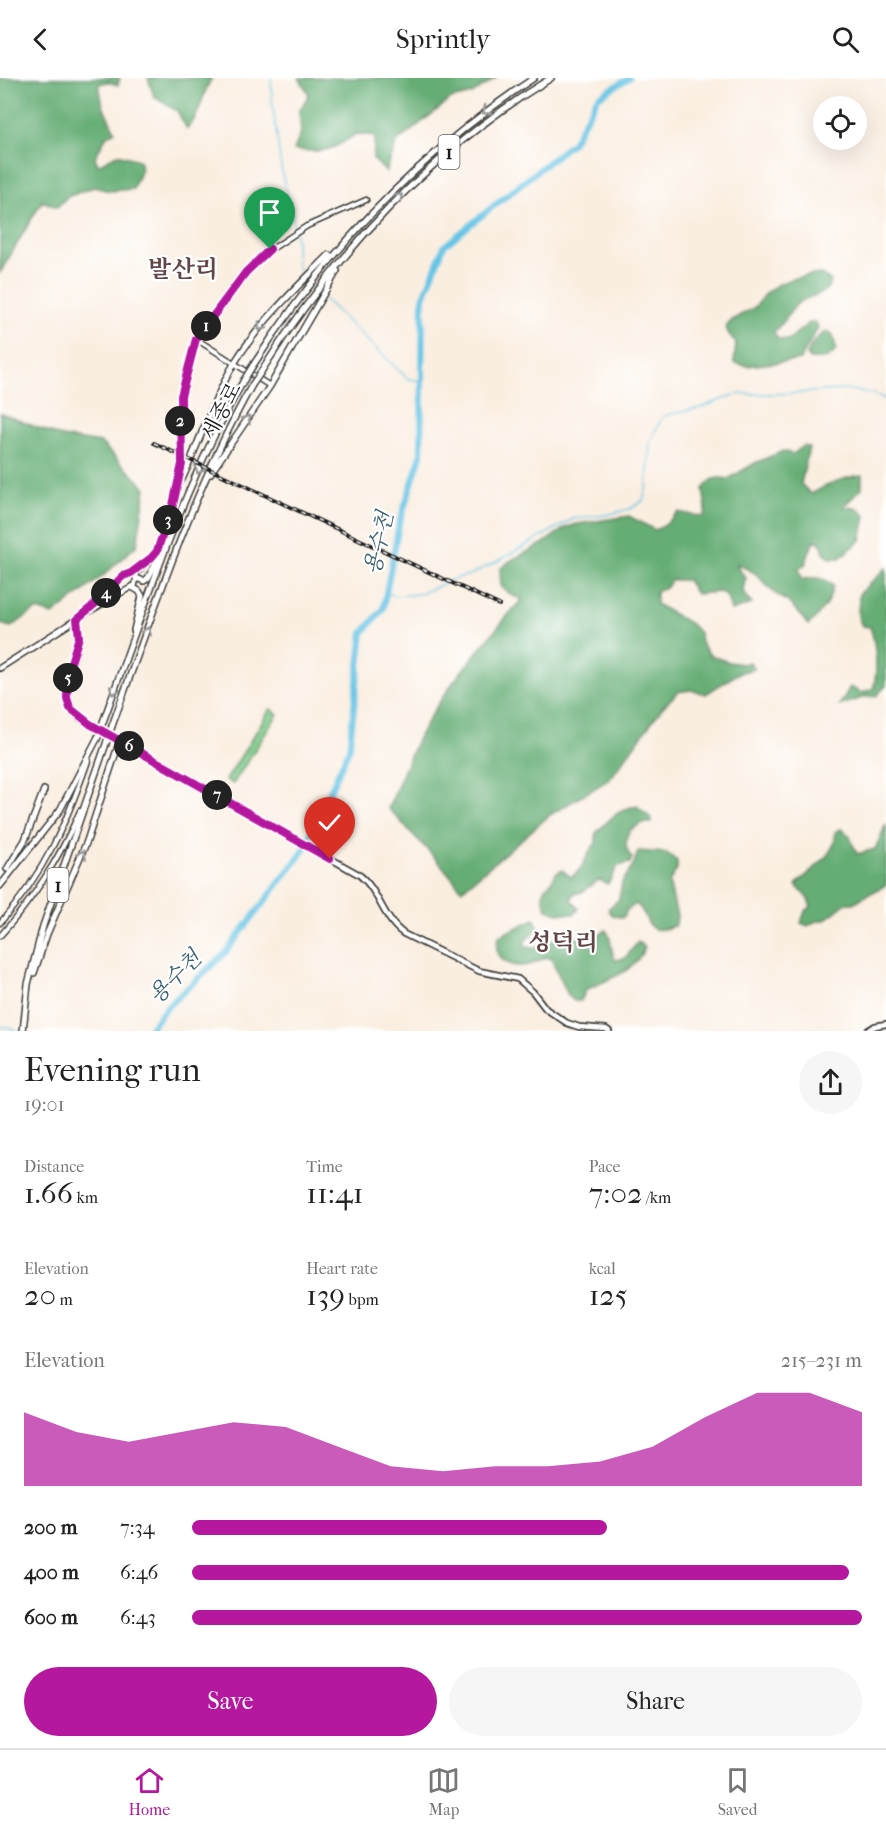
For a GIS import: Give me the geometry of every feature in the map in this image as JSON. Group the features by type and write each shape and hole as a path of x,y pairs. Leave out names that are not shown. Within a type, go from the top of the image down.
{"highway":[{"name":"세종로","path":"0,886 60,810 98,737 201,464 225,413 252,367 313,275 352,233 406,179 471,122 534,78"},
{"name":"세종로","path":"22,1031 32,966 43,926 106,741 203,485 233,420 252,386 306,306 326,284 358,240 448,153 479,127 551,78"},
{"path":"177,486 234,364 291,292 313,275"},
{"path":"203,485 270,386 326,284"},
{"path":"136,577 144,581 148,578 178,522"},
{"path":"123,668 142,601 141,593 131,587"},
{"path":"25,1007 40,952 87,841 120,740"},
{"path":"0,881 26,840 44,790"}],"main road":[{"path":"0,668 79,618"},
{"path":"79,618 79,637 70,663 67,698 71,709 80,718 366,880 392,922 404,934 479,971 518,980 533,992 546,1009 567,1023 609,1031"},
{"path":"867,1031 875,1026 886,1024"}],"street":[{"path":"79,618 131,587 136,582 140,569 151,558 162,539 182,464 181,396 196,339 253,264 270,249 298,232 366,200"},
{"path":"196,339 270,386"},
{"path":"79,618 127,573 131,573 151,558"},
{"path":"131,573 136,577"},
{"path":"122,578 123,585 131,587"},
{"path":"0,922 18,903 47,859 60,834 93,746"},
{"path":"0,936 24,909 54,865 84,804 99,764"}],"green space":[{"path":"0,78 120,78 118,85 108,82 99,84 103,106 115,131 106,137 95,157 98,165 118,154 139,160 141,169 133,189 109,191 94,187 67,197 57,207 42,201 0,273"},
{"path":"148,78 212,78 196,117 187,129 177,111 154,97"},
{"path":"299,78 496,78 472,94 451,99 397,142 386,172 373,159 375,136 356,134 327,150 294,150 301,132 299,112 309,94"},
{"path":"821,274 831,281 829,286 821,293 796,305 774,332 778,339 788,340 809,323 816,322 818,328 800,360 747,366 734,363 736,343 728,333 726,327 728,324 755,307 765,294 777,285 798,277"},
{"path":"826,331 833,336 836,350 825,359 810,359 807,355 810,348"},
{"path":"0,413 62,437 101,443 146,488 137,545 103,576 53,615 36,610 11,627 0,624"},
{"path":"803,446 809,448 801,484 811,494 835,482 862,475 862,488 844,506 859,509 866,516 861,540 840,558 830,558 824,552 821,543 814,540 805,565 799,569 802,580 818,578 833,586 822,610 808,625 787,601 774,593 755,573 737,564 746,578 744,592 752,604 731,611 727,597 720,592 696,594 687,580 671,580 668,586 656,592 656,604 691,624 700,634 701,643 710,655 729,662 743,664 750,662 754,669 739,673 706,694 691,690 678,692 662,708 610,779 550,815 462,890 388,808 427,721 465,666 522,599 513,596 501,587 500,569 565,528 577,524 629,516 655,530 665,525 678,512 704,517 706,509 703,489 711,481 716,478 728,479 755,463 783,451 793,454"},
{"path":"886,568 886,686 876,696 865,697 839,706 850,687 861,693 873,689 876,667 874,641 870,627 862,626 858,617 859,594"},
{"path":"270,709 278,714 233,784 226,780"},
{"path":"637,806 651,818 651,823 642,823 630,830 626,845 632,858 630,863 618,866 608,884 599,880 582,892 574,894 571,899 579,909 574,914 558,913 547,909 544,892 556,873 562,870 571,877 575,874 596,843 596,833 620,812"},
{"path":"886,824 886,885 853,903 846,903 825,920 816,921 808,926 801,923 805,911 811,907 808,899 796,885 828,854 835,840 835,832 841,829 849,835 857,854 875,849"},
{"path":"638,851 667,853 677,861 677,869 669,882 677,916 676,925 665,929 652,928 641,908 636,904 626,911 622,918 612,915 608,909 619,899 622,882 633,866"},
{"path":"534,919 539,927 525,941 524,946 529,948 540,947 563,932 575,937 596,938 606,930 615,960 625,958 638,942 645,947 628,969 586,990 581,1001 574,1001 568,995 551,959 547,957 520,966 507,963 499,956 497,944 499,936"}],"waterway":[{"path":"271,78 282,174 292,212 297,264 302,280"},
{"name":"용수천","path":"148,1031 165,1009 225,953 302,853 349,749 363,633 383,609 399,524 421,455 423,299 444,246 572,143 598,97 629,78"},
{"path":"305,283 320,296"},
{"path":"324,299 408,379 423,381"},
{"path":"385,593 398,596 419,594 472,574 573,519 630,509 643,501 647,486 650,442 661,419 666,415 700,408 742,394 853,390 886,399"},
{"path":"0,1026 18,1031"}],"railway":[{"path":"154,443 499,605"}],"district":[{"name":"발산리","path":"183,269"},
{"name":"성덕리","path":"563,942"}],"route":[{"path":"270,249 246,272 196,339 181,396 182,464 173,505 162,539 151,558 131,573 123,576 77,619 79,637 68,672 67,698 70,708 80,718 330,859"}]}
